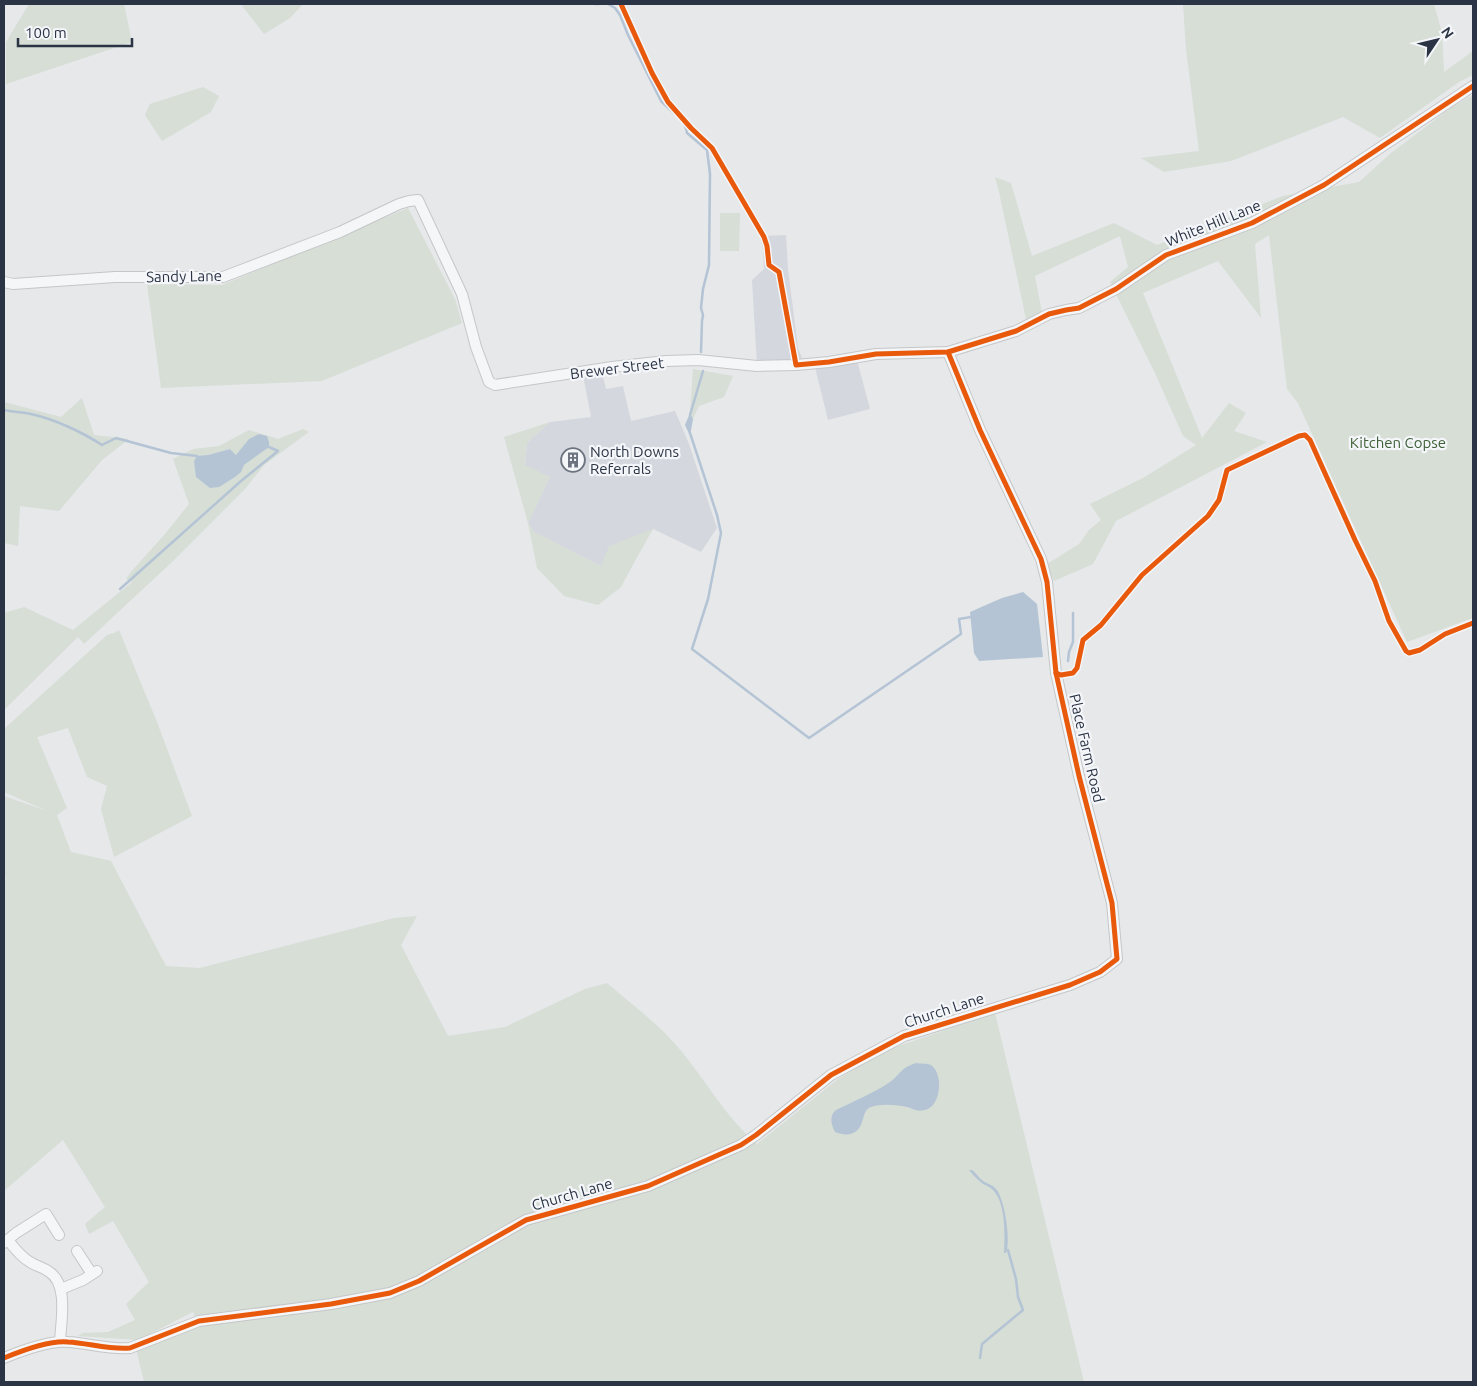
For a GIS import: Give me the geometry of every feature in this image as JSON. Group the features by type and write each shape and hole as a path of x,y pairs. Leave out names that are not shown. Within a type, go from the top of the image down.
{"street":[{"name":"White Hill Lane","path":"948,352 1016,331 1049,314 1079,308 1116,289 1166,255 1252,223 1324,185 1473,86"},
{"name":"Brewer Street","path":"409,201 418,200 462,294 476,347 489,382 495,385 612,367 666,361 698,360 757,366 796,365 829,362 876,354 948,352"},
{"name":"Sandy Lane","path":"4,282 13,284 114,277 223,278 340,232 409,201"},
{"name":"Place Farm Road","path":"948,352 980,430 1040,559 1048,582 1056,673 1079,776 1112,903 1117,959"},
{"name":"Church Lane","path":"4,1358 60,1342 130,1348 199,1321 331,1304 390,1293 419,1281 526,1220 648,1186 741,1145 831,1076 904,1036 1070,985 1100,972 1117,959"},
{"path":"39,1205 60,1235"},
{"path":"46,1214 6,1241 24,1258 50,1272 61,1289 60,1342"},
{"path":"61,1289 83,1280 95,1272 77,1251"}],"shaded area":[{"path":"786,235 788,269 798,348 802,358 795,361 757,366 752,280 764,269 760,236"},
{"path":"857,360 870,409 828,420 815,367"},
{"path":"602,372 606,389 623,386 631,421 675,411 689,444 717,528 701,552 653,529 601,566 534,532 528,523 550,477 525,466 527,443 550,422 591,417 583,375"}],"green space":[{"path":"29,4 124,4 132,42 6,84 6,42"},
{"path":"242,4 303,4 290,18 264,34"},
{"path":"1183,4 1434,4 1442,33 1444,72 1473,51 1473,75 1459,82 1380,138 1343,117 1231,161 1164,172 1141,158 1199,151 1186,49"},
{"path":"203,87 219,96 211,112 162,141 145,115 150,104"},
{"name":"Kitchen Copse","path":"1473,95 1473,618 1407,642 1298,403 1287,389 1269,235 1255,244 1261,318 1218,261 1143,293 1202,438 1229,403 1246,413 1234,431 1267,442 1116,521 1093,564 1054,581 1047,564 1079,544 1089,530 1101,520 1090,504 1143,478 1196,445 1183,436 1155,373 1110,282 1128,267 1120,236 1035,276 1042,313 1026,319 995,177 1011,183 1032,256 1114,223 1157,245 1283,196 1359,182 1391,153 1452,107"},
{"path":"408,208 455,299 462,323 322,381 161,388 147,284 222,285"},
{"path":"720,213 740,213 739,251 720,251"},
{"path":"693,369 733,376 724,397 699,406 693,419 690,413"},
{"path":"82,398 94,435 129,439 102,460 59,511 20,506 18,546 4,543 4,402 61,417"},
{"path":"550,422 527,443 525,465 550,477 528,523 504,437"},
{"path":"303,429 309,432 264,465 245,489 172,562 84,644 78,637 4,710 4,613 24,607 73,630 132,582 126,579 130,573 189,504 173,459 193,449 219,446 249,430 278,439","holes":["269,447 243,465 243,467 204,456 230,449 236,455"]},
{"path":"528,523 534,532 601,566 609,546 653,529 621,587 598,605 564,596 537,568"},
{"path":"119,630 157,722 192,816 114,857 101,809 107,786 87,777 68,728 37,737 67,808 57,815 71,852 111,861 166,966 200,968 394,918 417,916 401,945 448,1036 505,1027 585,989 607,983 668,1037 686,1057 735,1122 757,1144 838,1079 884,1051 995,1013 1084,1382 144,1382 136,1349 195,1317 193,1312 138,1340 78,1336 83,1333 108,1332 135,1320 126,1304 149,1282 113,1221 89,1234 85,1224 105,1207 63,1140 4,1191 4,878 7,880 4,875 4,796 47,811 4,792 4,729 107,635"}],"water":[{"path":"690,413 693,419 690,436 685,425"},
{"path":"259,434 267,436 269,447 244,465 241,472 235,477 219,487 210,488 196,477 194,461 197,456 230,449 236,455 249,439"},
{"path":"1023,592 1037,604 1043,657 979,661 974,653 970,612 1002,598"},
{"path":"916,1063 931,1065 938,1075 939,1090 935,1103 930,1108 920,1111 893,1105 873,1106 866,1111 858,1130 852,1134 835,1132 831,1120 836,1110 884,1086 904,1069"},
{"path":"969,1170 972,1170 983,1181 993,1186 999,1194 1007,1231 1006,1253 1004,1253 1002,1211 997,1196 992,1189 981,1182"}],"waterway":[{"path":"608,4 615,8 620,15 661,101 680,119 687,133 707,150 710,174 709,265 703,289 701,308 703,315 701,352"},
{"path":"690,415 703,371"},
{"path":"4,410 49,419 86,435 102,445 116,438 171,453 197,456"},
{"path":"690,433 717,515 721,533 708,599 692,649 809,738 961,634 959,619 971,617"},
{"path":"120,589 241,481 278,451 269,447"},
{"path":"1068,661 1073,642 1073,613"},
{"path":"980,1358 982,1344 1023,1310 1018,1297 1016,1279 1008,1250"}],"cycle path":[{"path":"621,4 652,73 668,102 712,148 764,237 769,265 779,272 796,365 829,362 876,354 948,352 1016,331 1049,314 1079,308 1116,289 1166,255 1252,223 1324,185 1473,86"},
{"path":"4,1358 35,1347 60,1342 130,1348 199,1321 331,1304 390,1293 419,1281 526,1220 648,1186 741,1145 831,1075 904,1036 1070,985 1100,972 1117,959 1112,903 1079,776 1056,673 1047,582 1041,559 980,430 948,352"},
{"path":"1056,673 1061,675 1073,673 1077,668 1083,640 1101,625 1142,575 1208,516 1219,500 1227,470 1299,436 1305,435 1310,440 1375,581 1389,621 1406,651 1409,653 1420,650 1445,634 1473,623"}],"place":[{"name":"North Downs Referrals","path":"573,460"}]}
